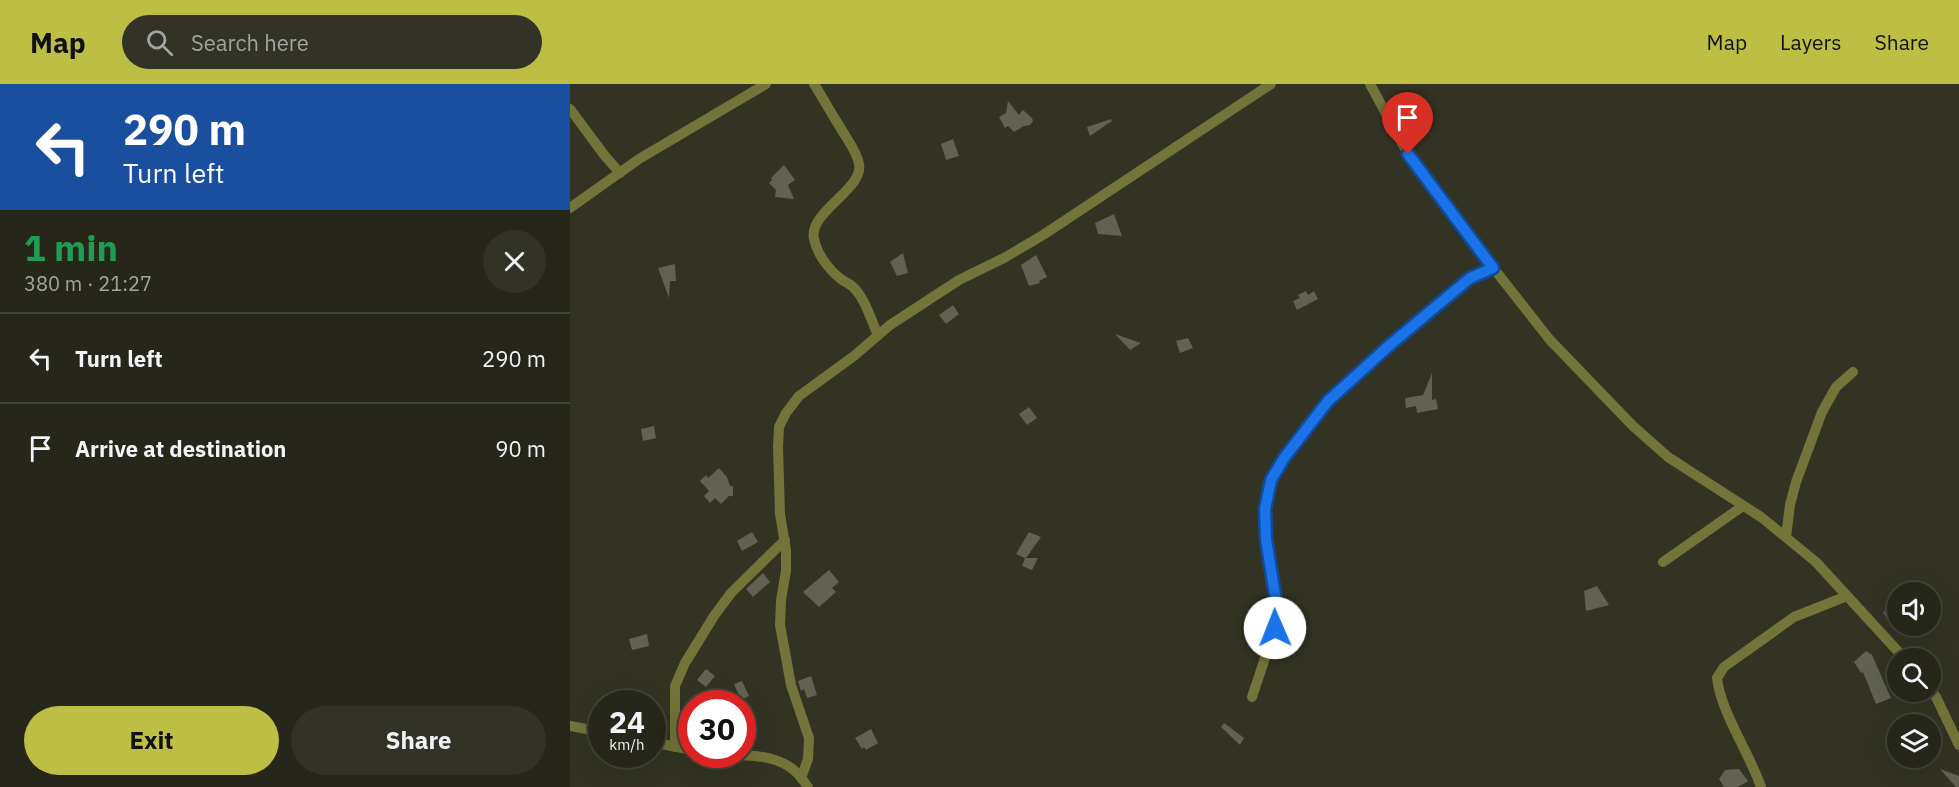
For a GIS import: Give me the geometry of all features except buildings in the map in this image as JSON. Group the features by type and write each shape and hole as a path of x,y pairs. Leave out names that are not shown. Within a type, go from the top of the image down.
{"street":[{"path":"570,208 639,159 766,84"},
{"path":"814,84 852,148 859,162 860,171 813,230 813,237 823,260 841,279 853,286 861,297 878,335"},
{"path":"804,783 809,738 790,685 780,625 786,571 780,514 778,447 779,427 786,413 799,396 890,325 959,280 1004,258 1043,235 1271,84"},
{"path":"1370,84 1408,154 1550,340 1633,426 1668,457 1761,517 1816,562 1895,648"},
{"path":"570,109 620,173"},
{"path":"1252,697 1275,628 1275,595 1266,539 1265,509 1271,480 1284,458 1328,401 1391,344 1437,307 1452,291 1470,278 1493,268"},
{"path":"1786,537 1796,482 1821,412 1836,387 1853,372"},
{"path":"1663,562 1743,506"},
{"path":"675,747 675,686 685,663 731,593 784,540"},
{"path":"1761,787 1722,701 1717,678 1724,667 1794,617 1847,596"},
{"path":"1938,702 1959,745"},
{"path":"570,726 588,729"},
{"path":"666,745 678,748"},
{"path":"756,756 780,761 796,772 804,783"}],"route":[{"path":"1275,628 1275,595 1266,539 1265,509 1271,480 1284,458 1328,401 1391,344 1437,307 1452,291 1470,278 1493,268 1408,154"}]}
